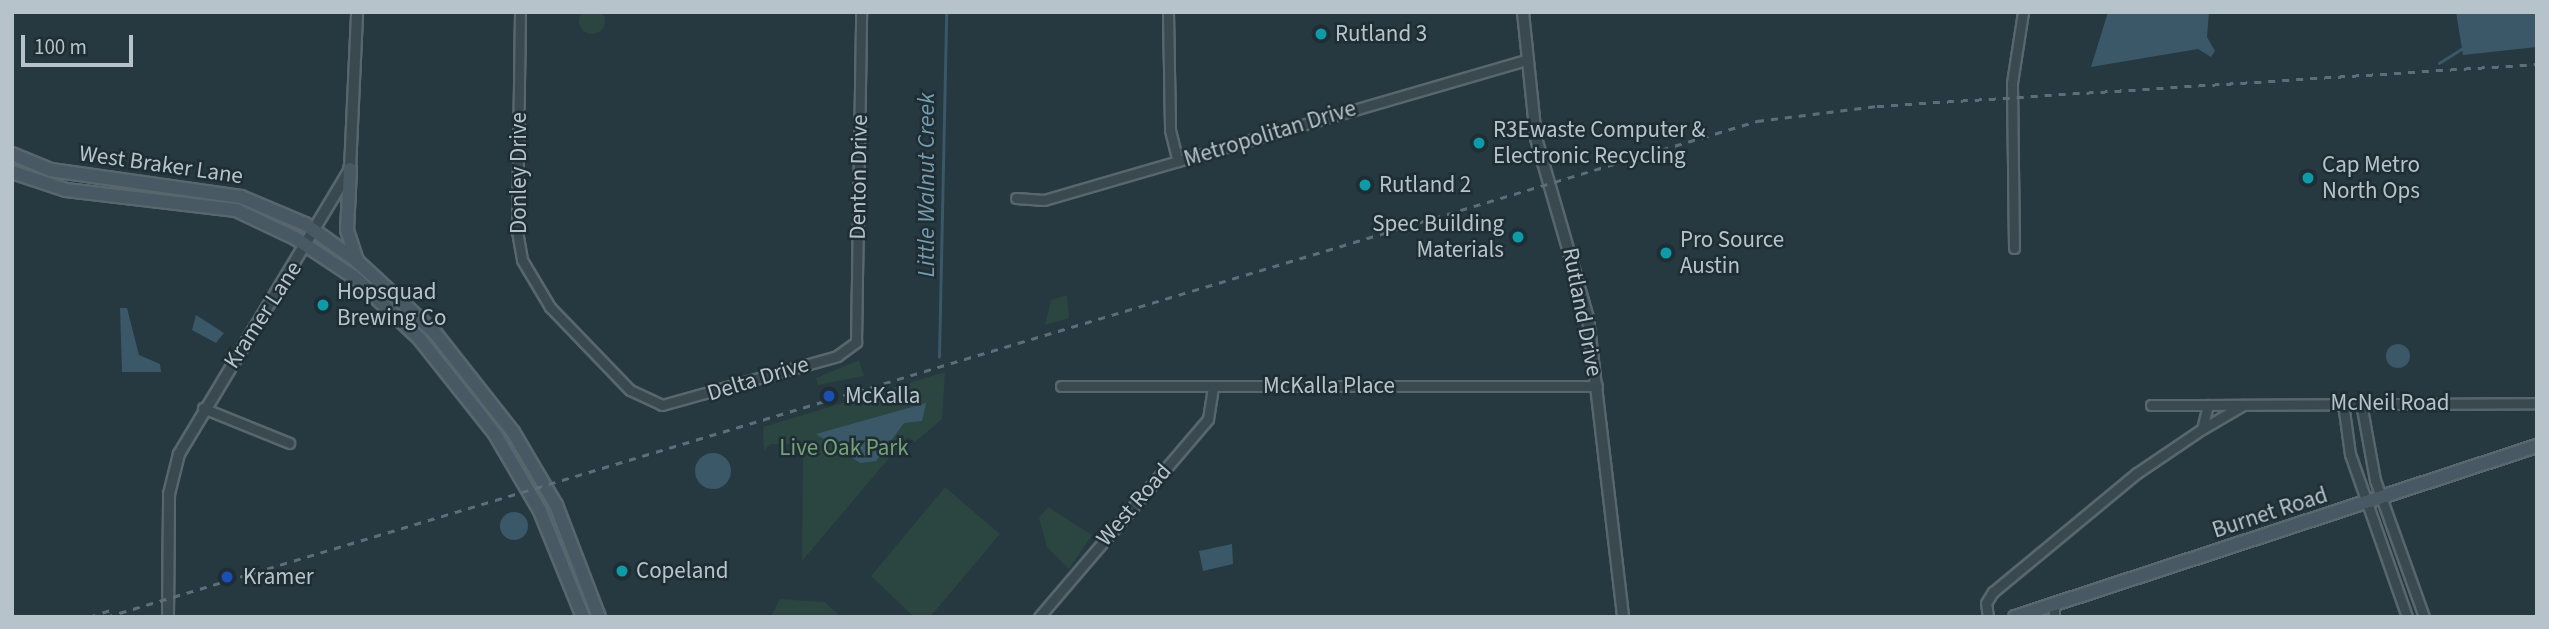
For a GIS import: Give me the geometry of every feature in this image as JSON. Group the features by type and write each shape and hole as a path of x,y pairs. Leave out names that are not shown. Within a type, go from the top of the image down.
{"main road":[{"name":"West Braker Lane","path":"12,154 51,170 230,194 316,231 357,261 478,382 545,484 599,617"},
{"path":"350,169 347,230 357,261"},
{"name":"West Braker Lane","path":"12,172 66,190 236,210 308,245 391,310 466,392 540,511 583,617"},
{"path":"123,180 123,197"},
{"path":"466,392 478,382"},
{"name":"Burnet Road","path":"2015,617 2054,611 2537,446"}],"street":[{"name":"Kramer Lane","path":"168,617 170,488 203,408 308,245 350,169 357,12"},
{"name":"Donley Drive","path":"520,12 517,231 522,260 550,307 636,396 655,405"},
{"name":"Denton Drive","path":"856,342 861,12"},
{"path":"1168,12 1170,130 1178,161"},
{"name":"Rutland Drive","path":"1524,12 1524,61 1543,166 1583,288 1623,617"},
{"path":"2014,248 2011,83 2023,12"},
{"name":"Metropolitan Drive","path":"1016,198 1044,200 1524,61"},
{"name":"Delta Drive","path":"655,405 837,356 856,342"},
{"name":"McKalla Place","path":"1061,386 1597,386"},
{"name":"West Road","path":"1039,617 1208,419 1213,386"},
{"name":"McNeil Road","path":"2151,405 2537,402"},
{"path":"2343,403 2347,445 2407,617"},
{"path":"2361,403 2381,499 2424,617"},
{"path":"2202,429 2208,405"},
{"name":"McNeil Road","path":"1988,617 1986,603 1993,592 2137,472 2243,405"},
{"path":"203,408 289,443"}],"green space":[{"path":"592,8 601,12 605,21 601,30 592,34 583,30 579,21 583,12"},
{"path":"1067,295 1069,318 1045,325 1051,300"},
{"path":"859,360 864,376 818,385 816,378"},
{"name":"Live Oak Park","path":"945,372 942,419 915,442 907,437 802,561 803,450 797,444 770,444 764,451 763,427"},
{"path":"945,487 1000,534 930,617 914,617 871,576"},
{"path":"1048,507 1092,535 1069,569 1047,547 1039,518"},
{"path":"780,599 825,602 841,617 771,617"}],"water":[{"path":"2108,12 2209,12 2207,37 2215,51 2211,57 2198,49 2091,67"},
{"path":"2456,12 2537,12 2537,47 2463,55"},
{"path":"120,308 127,308 139,355 160,364 161,372 122,372"},
{"path":"196,315 224,333 216,343 192,330"},
{"path":"2398,344 2407,347 2410,356 2407,365 2398,368 2389,365 2386,356 2389,347"},
{"path":"926,403 922,421 904,423 876,461 860,463 816,434"},
{"path":"713,453 726,458 731,471 726,484 713,489 700,484 695,471 700,458"},
{"path":"514,512 524,516 528,526 524,536 514,540 504,536 500,526 504,516"},
{"path":"1232,544 1233,564 1203,571 1199,551"}],"waterway":[{"name":"Little Walnut Creek","path":"939,357 946,12"},
{"path":"2439,63 2465,47"}],"railway":[{"path":"106,617 1757,121 1877,106 2537,64"},
{"path":"89,617 113,609"}],"place":[{"name":"Rutland 3","path":"1321,34"},
{"name":"R3Ewaste Computer & Electronic Recycling","path":"1479,143"},
{"name":"Cap Metro North Ops","path":"2308,178"},
{"name":"Rutland 2","path":"1365,185"},
{"name":"Spec Building Materials","path":"1518,237"},
{"name":"Pro Source Austin","path":"1666,253"},
{"name":"Hopsquad Brewing Co","path":"323,305"},
{"name":"McKalla","path":"829,396"},
{"name":"Copeland","path":"622,571"},
{"name":"Kramer","path":"227,577"}]}
